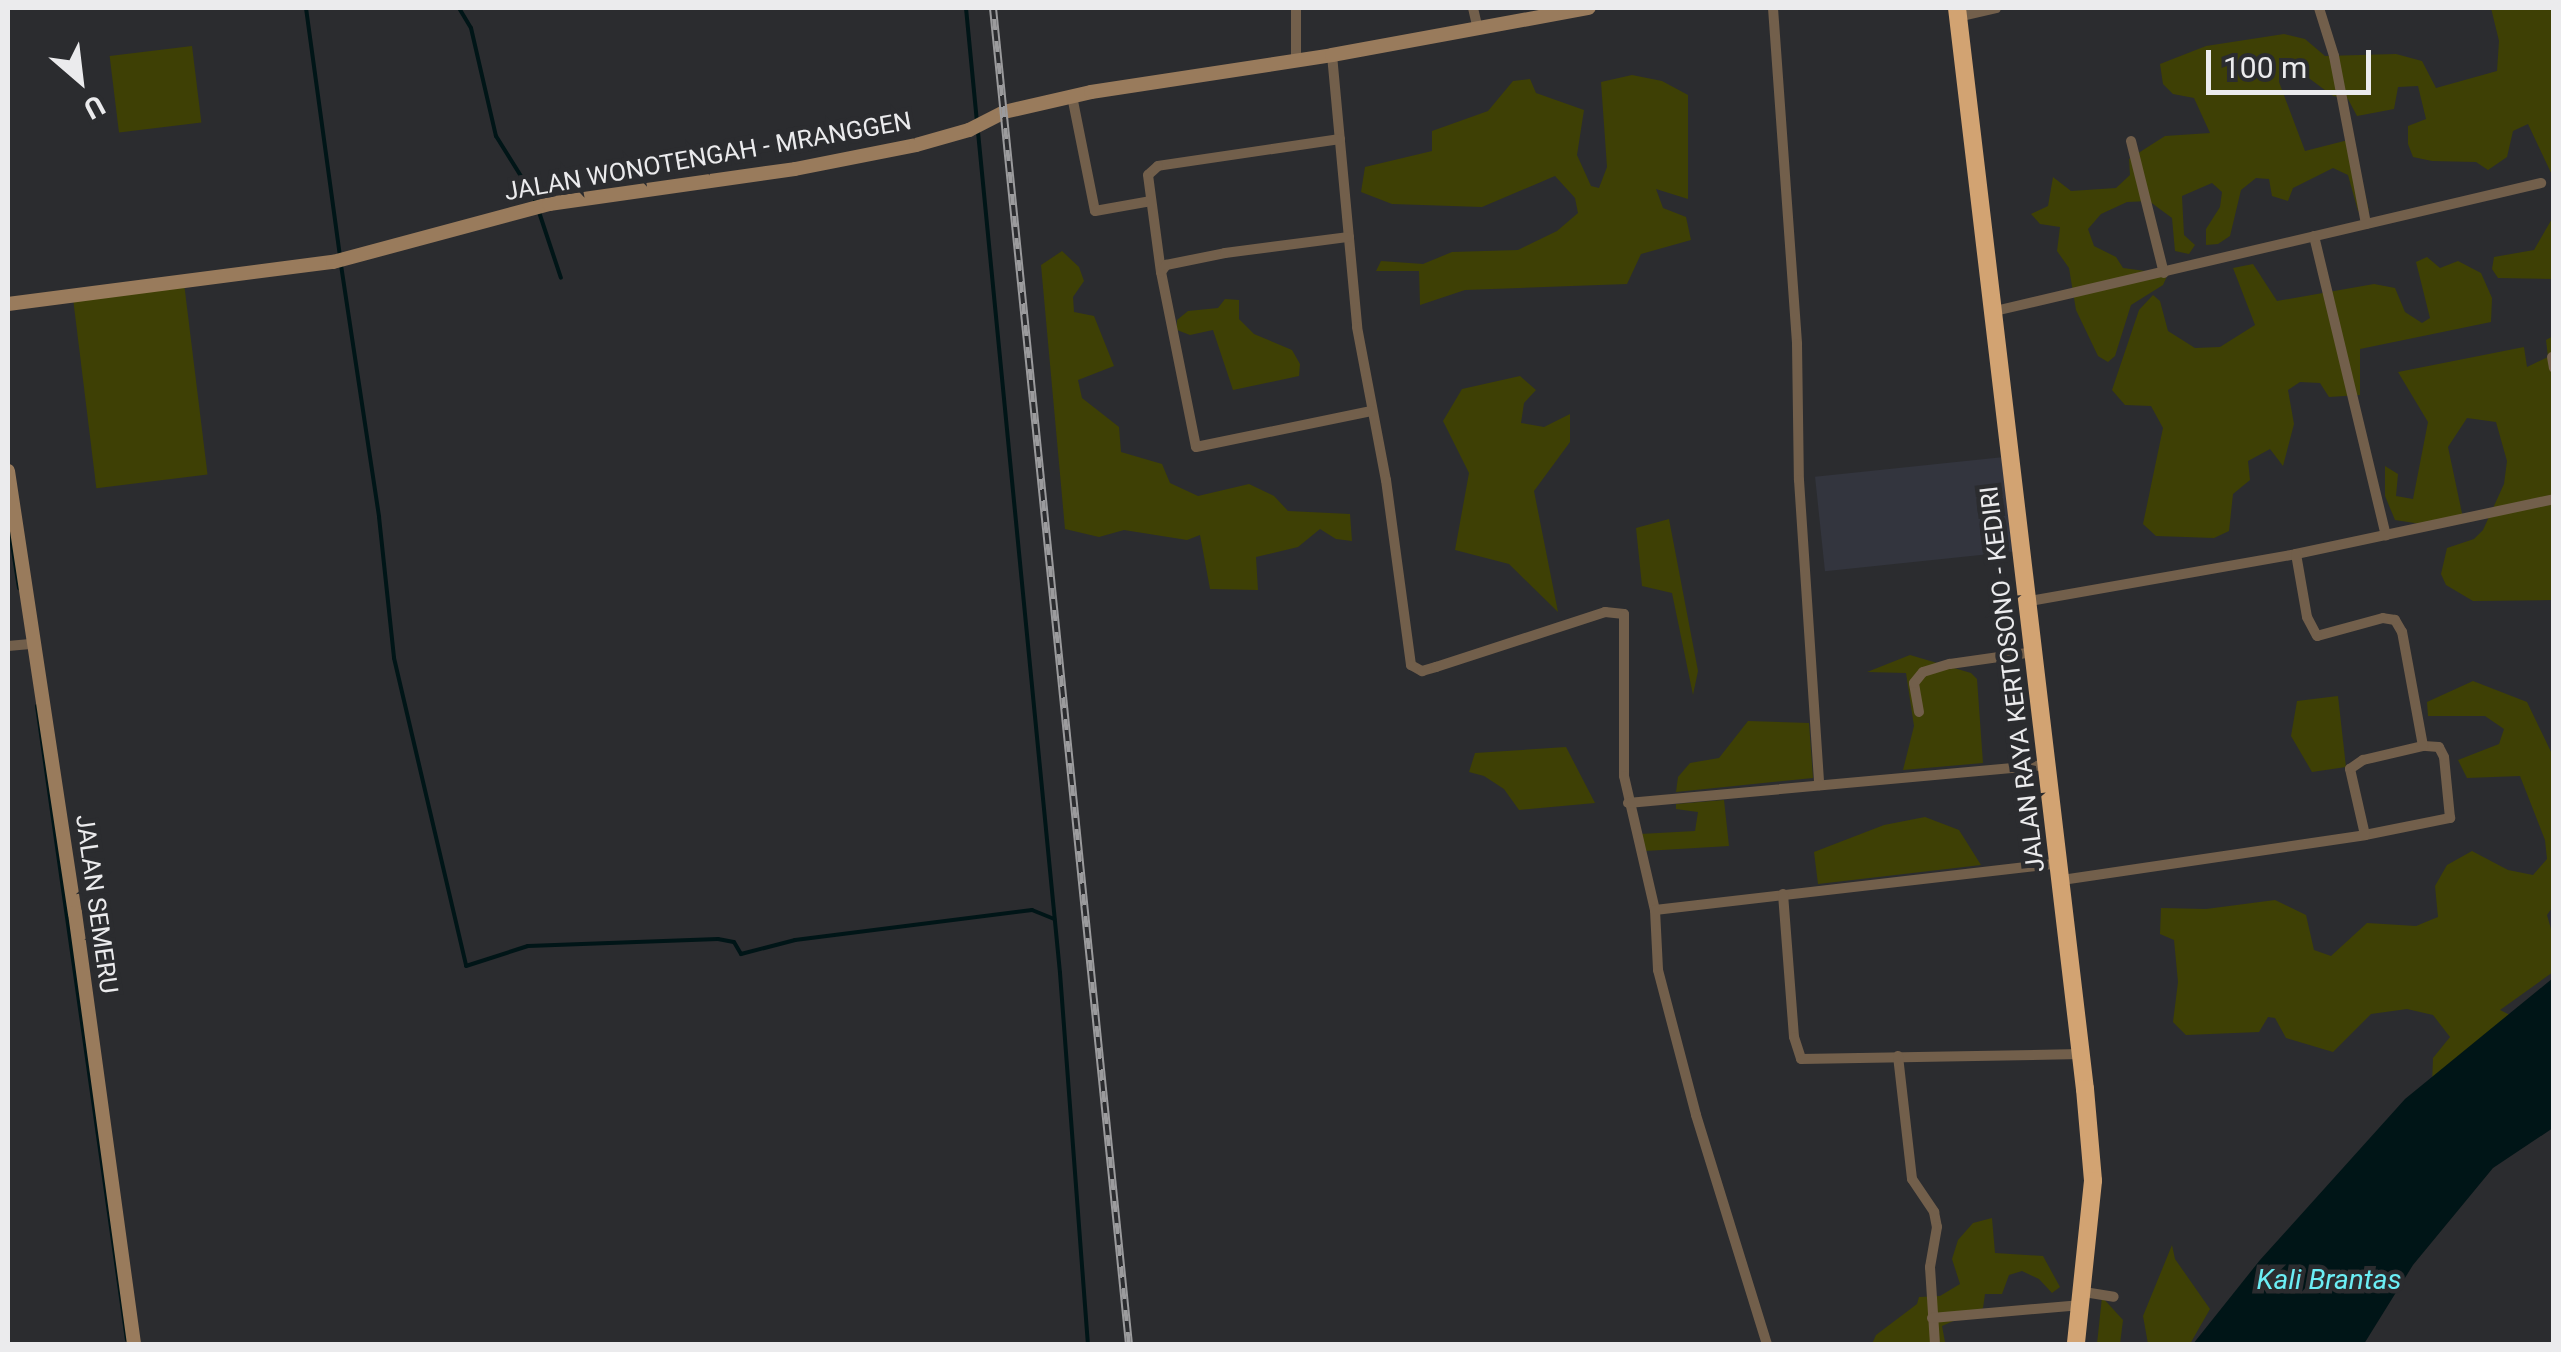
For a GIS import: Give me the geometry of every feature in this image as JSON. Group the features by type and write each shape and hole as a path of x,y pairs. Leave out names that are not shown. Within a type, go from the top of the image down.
{"highway":[{"name":"JALAN RAYA KERTOSONO - KEDIRI","path":"1958,12 2082,1054 2093,1181 2076,1344"}],"street":[{"path":"1296,8 1296,60"},
{"path":"1473,8 1478,28"},
{"name":"JALAN WONOTENGAH - MRANGGEN","path":"8,304 341,260 538,206 916,146 977,126 1004,112 1072,96 1332,55 1589,8"},
{"path":"1772,8 1797,344 1798,480 1819,785"},
{"path":"1958,12 1996,8"},
{"path":"2319,8 2334,56 2366,224"},
{"path":"1332,55 1371,412 1386,480 1410,666 1422,671 1436,668 1620,611 1628,620 1628,804 1655,910 1658,970 1767,1344"},
{"path":"1072,96 1094,211 1152,201"},
{"path":"1340,139 1158,166 1148,175 1161,272 1196,447 1371,412"},
{"path":"2131,142 2164,273"},
{"path":"1995,311 2540,183"},
{"path":"2314,236 2386,535"},
{"path":"1161,272 1166,264 1225,253 1349,237"},
{"name":"JALAN SEMERU","path":"8,471 14,548 134,1344"},
{"path":"2030,601 2296,554 2554,499"},
{"path":"2296,554 2307,617 2316,636 2383,618 2398,624 2423,746"},
{"path":"8,646 29,645"},
{"path":"1919,712 1914,683 1923,672 2035,652"},
{"path":"1655,910 1782,894 2061,871 2365,835 2450,818 2444,756 2433,744 2362,760 2350,769 2365,835"},
{"path":"1628,804 2048,766"},
{"path":"1782,894 1794,1036 1801,1059 1814,1062 1898,1056 2082,1054"},
{"path":"1898,1056 1912,1180 1934,1212 1937,1227 1930,1267 1934,1344"},
{"path":"1932,1318 2114,1297"}],"shaded area":[{"path":"2491,8 2553,8 2553,177 2528,124 2513,131 2507,157 2488,170 2476,162 2432,161 2413,157 2408,144 2408,126 2426,119 2418,86 2398,87 2394,109 2357,116 2348,99 2333,96 2306,76 2279,82 2305,151 2352,139 2369,211 2358,211 2348,175 2333,168 2293,188 2288,201 2272,196 2269,179 2256,178 2241,190 2230,236 2218,244 2206,245 2206,229 2220,207 2222,192 2212,183 2182,196 2184,235 2195,245 2189,254 2175,251 2172,218 2149,201 2127,202 2101,214 2088,229 2094,246 2116,257 2123,268 2168,274 2163,285 2131,305 2115,356 2108,362 2098,356 2076,310 2069,268 2057,251 2060,227 2040,224 2031,214 2048,206 2053,177 2071,191 2116,188 2130,175 2129,159 2165,136 2210,133 2194,98 2173,94 2163,84 2160,64 2206,46 2284,34 2305,39 2325,56 2396,54 2422,61 2436,88 2497,71 2499,41"},
{"path":"192,46 201,122 119,133 110,56"},
{"path":"1632,75 1662,81 1688,95 1688,199 1656,189 1663,208 1686,217 1691,240 1641,254 1627,284 1465,290 1420,305 1419,271 1376,271 1381,261 1423,264 1452,252 1518,250 1557,231 1578,213 1575,198 1555,176 1482,207 1392,204 1361,192 1365,167 1432,151 1432,131 1488,111 1513,81 1530,79 1536,93 1584,110 1577,155 1591,186 1599,188 1607,167 1601,82"},
{"path":"2553,217 2553,279 2498,278 2492,269 2494,257 2534,250"},
{"path":"1062,251 1079,267 1084,281 1073,297 1074,312 1094,316 1114,366 1078,380 1082,398 1119,427 1121,452 1162,464 1170,483 1198,496 1249,484 1274,496 1288,511 1350,514 1352,541 1336,539 1320,529 1298,547 1256,557 1258,590 1210,589 1200,535 1187,540 1124,530 1099,537 1065,529 1041,265"},
{"path":"2427,257 2440,268 2458,261 2481,273 2492,298 2491,322 2360,349 2360,395 2329,397 2320,383 2300,382 2288,390 2294,424 2283,466 2270,449 2248,461 2250,480 2233,494 2229,531 2214,538 2156,536 2143,524 2163,428 2151,406 2125,405 2112,390 2139,310 2153,295 2160,301 2168,331 2195,348 2220,347 2255,325 2233,268 2253,264 2277,301 2374,284 2395,288 2405,312 2422,323 2430,318 2416,262"},
{"path":"184,283 208,475 96,488 73,297"},
{"path":"1225,299 1239,300 1239,319 1254,334 1292,350 1300,364 1299,376 1233,390 1213,330 1190,335 1177,330 1177,320 1188,311 1218,308"},
{"path":"2553,336 2553,600 2473,601 2446,585 2441,574 2447,548 2474,539 2483,530 2504,484 2507,461 2496,422 2467,418 2448,447 2463,518 2421,524 2395,520 2385,496 2385,466 2398,474 2396,496 2413,499 2428,422 2398,372 2524,347 2527,367 2548,357 2546,340"},
{"path":"1520,376 1536,390 1524,403 1521,423 1544,427 1570,414 1570,442 1534,491 1558,612 1509,564 1455,550 1469,473 1443,421 1462,389"},
{"path":"2004,457 2014,551 1825,571 1815,477"},
{"path":"1669,519 1698,671 1693,695 1672,593 1642,586 1636,528"},
{"path":"1910,655 1971,673 1977,679 1983,763 1903,770 1914,726 1906,673 1867,672"},
{"path":"2473,681 2527,702 2553,756 2554,905 2547,915 2553,936 2553,972 2500,1010 2526,1023 2432,1084 2433,1058 2450,1037 2433,1015 2407,1009 2371,1014 2333,1052 2286,1038 2275,1018 2268,1017 2259,1032 2186,1035 2173,1022 2178,982 2174,940 2160,934 2161,908 2206,909 2275,900 2306,915 2314,950 2331,956 2367,923 2416,926 2438,917 2435,886 2447,865 2472,851 2508,870 2533,875 2547,859 2545,840 2520,776 2467,778 2458,760 2499,744 2504,729 2485,716 2428,716 2427,702"},
{"path":"2338,696 2346,767 2312,772 2291,736 2297,701"},
{"path":"1748,721 1809,723 1813,778 1676,792 1678,777 1690,763 1719,758"},
{"path":"1566,747 1595,803 1519,810 1504,789 1469,772 1475,753"},
{"path":"1724,800 1729,846 1645,851 1640,834 1695,831 1698,812 1676,809 1676,804"},
{"path":"1925,817 1959,830 1981,865 1818,884 1814,852 1884,825"},
{"path":"1992,1218 1995,1253 2043,1256 2060,1287 2052,1293 2039,1279 2022,1271 2009,1275 2002,1294 1985,1294 1983,1308 1942,1326 1945,1342 1872,1344 1876,1335 1917,1304 1919,1297 1940,1296 1960,1284 1952,1259 1958,1240 1973,1223"},
{"path":"2172,1245 2175,1259 2210,1309 2190,1344 2148,1344 2143,1316"},
{"path":"2102,1297 2123,1320 2120,1344 2097,1344"}],"water":[{"name":"Kali Brantas","path":"2553,978 2553,1128 2493,1168 2413,1265 2364,1344 2193,1344 2260,1260 2405,1099"}],"waterway":[{"path":"306,8 340,255"},
{"path":"459,8 471,28 496,136 534,197 561,278"},
{"path":"966,8 977,122"},
{"path":"978,132 1060,973 1088,1344"},
{"path":"341,265 379,517 394,658 466,966 528,946 718,939 734,942 741,954 795,940 1032,910 1054,919"},
{"path":"8,519 19,588"},
{"path":"37,706 127,1340"}],"railway":[{"path":"993,8 1129,1344"}]}
